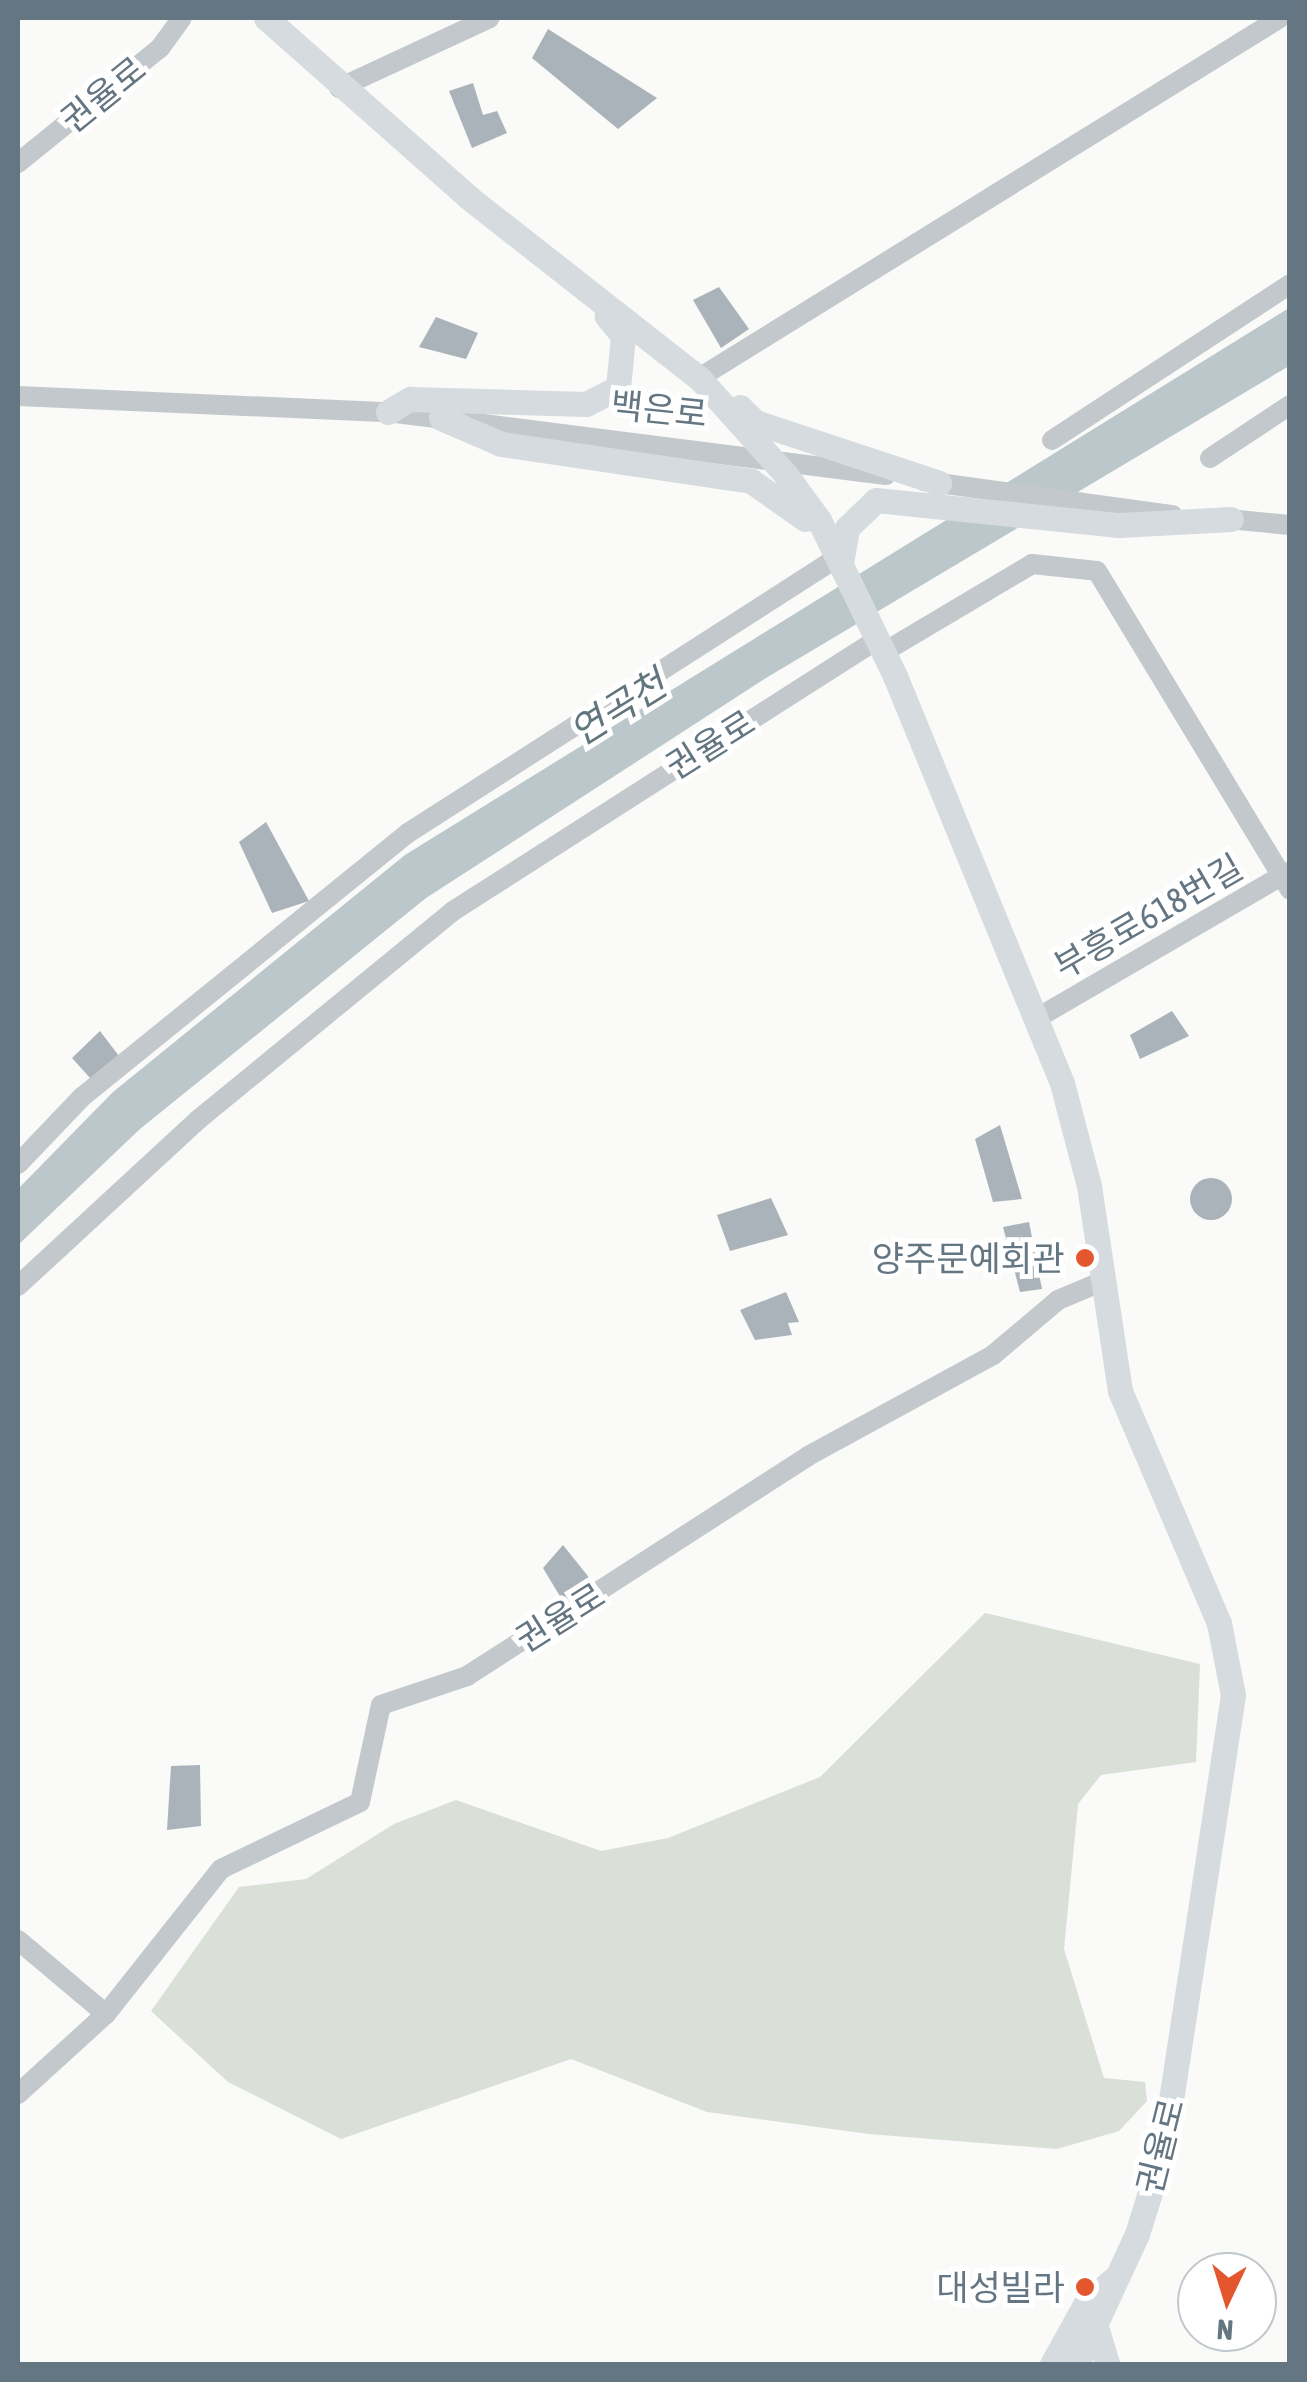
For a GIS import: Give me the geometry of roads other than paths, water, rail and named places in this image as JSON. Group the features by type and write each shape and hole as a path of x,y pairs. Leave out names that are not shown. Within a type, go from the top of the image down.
{"main road":[{"path":"266,18 340,88 506,227 703,376 755,422 940,494"},
{"path":"388,412 410,399 586,404 618,388 624,352 617,328 506,227"},
{"path":"703,376 768,455 838,556 881,645"},
{"path":"440,418 500,444 751,481 838,556"},
{"path":"838,556 860,508 876,500 940,494 1121,516 1231,519"},
{"name":"권율로","path":"881,645 1038,1017 1074,1124 1127,1414 1219,1623 1233,1695 1170,2114 1119,2276 1077,2364"},
{"path":"1052,2364 1086,2303 1119,2276"},
{"path":"1096,2327 1107,2364"}],"street":[{"name":"권율로","path":"18,163 160,48 182,18"},
{"path":"340,88 490,18"},
{"path":"703,376 1280,18"},
{"path":"1052,440 1290,284"},
{"name":"백은로","path":"18,396 388,412 768,455 940,494 970,488 1121,516"},
{"path":"1210,458 1290,405"},
{"path":"1231,519 1290,524"},
{"path":"18,1164 82,1097 408,833 838,556"},
{"path":"881,645 1032,564 1096,571 1286,880"},
{"name":"권율로","path":"18,1286 199,1119 453,911 881,645"},
{"name":"부흥로618번길","path":"1038,1017 1286,880"},
{"name":"권율로","path":"18,2094 106,2014 221,1869 360,1802 382,1705 467,1676 808,1456 993,1356 1058,1300 1102,1281"},
{"path":"18,1940 106,2014"}],"place":[{"name":"양주문예회관","path":"1085,1258"},
{"name":"대성빌라","path":"1085,2287"}],"water label":[{"name":"연곡천","path":"618,708"}]}
